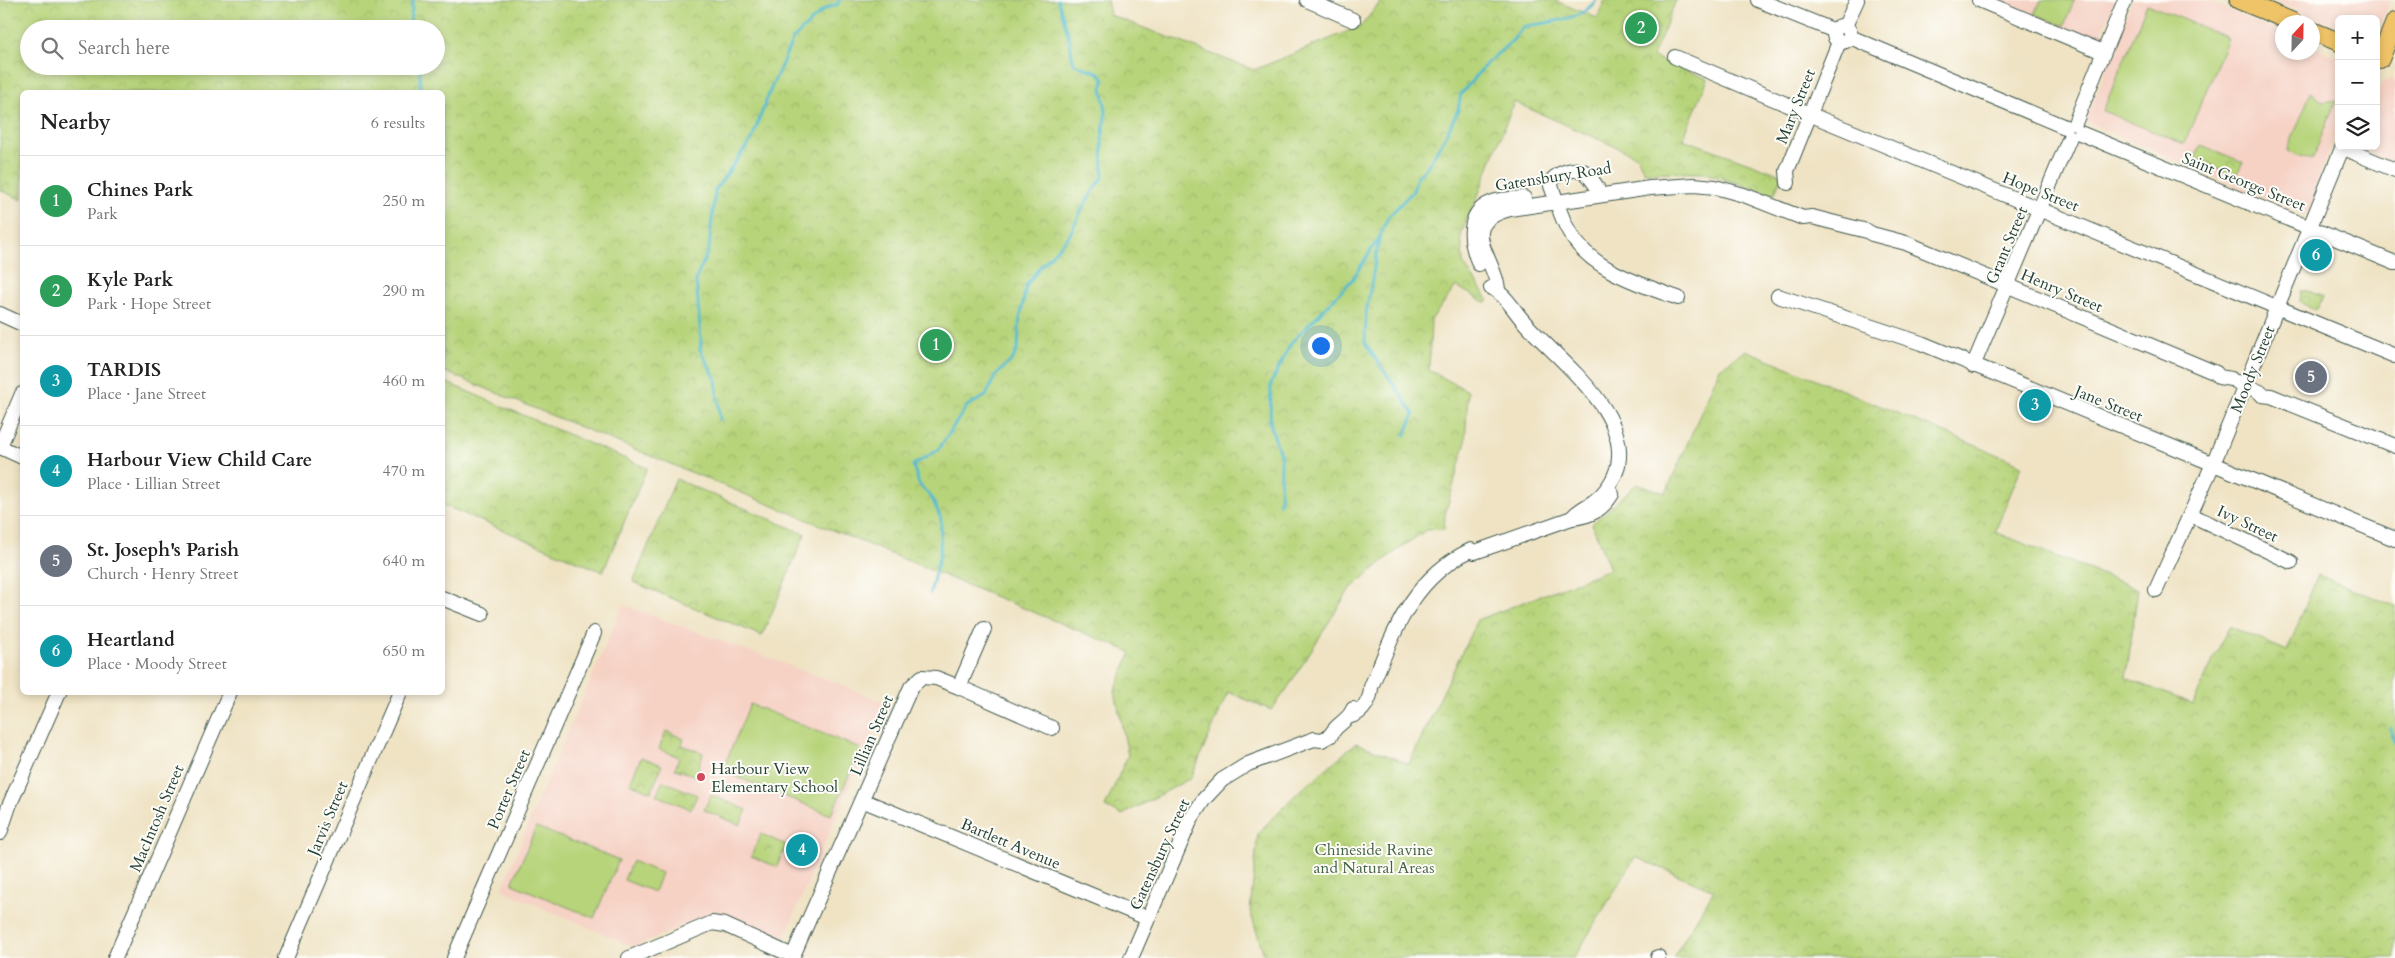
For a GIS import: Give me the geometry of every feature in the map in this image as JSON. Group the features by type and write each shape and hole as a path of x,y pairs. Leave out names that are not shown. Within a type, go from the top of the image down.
{"main road":[{"path":"2239,0 2276,15"},
{"path":"2382,62 2395,22"},
{"path":"2320,34 2335,40"}],"street":[{"path":"1307,0 1353,20"},
{"name":"Saint George Street","path":"1758,0 2395,263"},
{"name":"Mary Street","path":"1788,183 1787,170 1857,0"},
{"path":"1980,0 2103,52"},
{"name":"Grant Street","path":"1973,366 2040,210 2125,0"},
{"name":"Hope Street","path":"1675,57 2395,356"},
{"name":"Moody Street","path":"2156,590 2191,515 2246,386 2342,150"},
{"path":"2350,150 2395,170"},
{"path":"1596,187 1588,175 1578,170 1556,176 1552,186 1570,234 1577,244 1596,261 1610,270 1678,298"},
{"name":"Gatensbury Road","path":"1314,739 1322,740 1331,735 1333,730 1351,716 1358,714 1366,704 1371,694 1371,687 1402,615 1411,600 1433,576 1452,563 1458,563 1473,556 1475,552 1572,518 1586,517 1596,512 1606,503 1626,467 1628,445 1619,417 1607,401 1597,397 1525,323 1498,290 1498,283 1482,246 1482,232 1487,221 1495,214 1510,209 1596,187 1654,180 1686,180 1694,185"},
{"name":"Gatensbury Road","path":"1556,198 1650,188 1694,185 1715,187 1744,195 1802,218 1808,224 1842,234 1865,238 1872,234 1895,239"},
{"name":"Henry Street","path":"1895,239 2216,372 2228,374 2231,379 2246,386 2395,446"},
{"name":"Jane Street","path":"1778,296 1921,343 2395,539"},
{"path":"0,314 20,323"},
{"path":"20,399 0,447 20,456"},
{"name":"Ivy Street","path":"2191,515 2291,562"},
{"path":"445,599 482,614"},
{"path":"984,629 958,687 1052,728"},
{"name":"Porter Street","path":"454,958 594,633"},
{"name":"Lillian Street","path":"793,957 911,687 922,677 936,678 958,687"},
{"path":"0,833 9,806 58,695"},
{"name":"MacIntosh Street","path":"115,958 229,695"},
{"name":"Jarvis Street","path":"286,958 399,695"},
{"name":"Gatensbury Street","path":"1131,958 1191,819 1212,790 1248,764 1314,739"},
{"name":"Bartlett Avenue","path":"862,800 1148,918"},
{"path":"629,958 712,923 724,925 793,957"}],"shaded area":[{"path":"1995,0 2116,0 2099,40 2091,41"},
{"path":"2132,0 2207,0 2275,31 2275,60 2320,60 2320,50 2335,56 2335,138 2313,190 2314,201 2308,211 2302,214 2086,122"},
{"path":"2272,0 2391,0 2380,25 2380,15 2335,15 2335,26 2320,20 2320,15 2308,15"},
{"path":"2395,80 2395,163 2364,150 2380,150 2380,88 2383,83"},
{"name":"Harbour View Elementary School","path":"623,605 837,683 885,703 783,941 727,916 710,914 634,947 502,890 531,817"}],"green space":[{"path":"0,0 1107,0 1110,15 1254,70 1361,26 1382,0 1553,0 1597,18 1605,0 1676,0 1653,57 1708,79 1683,139 1782,175 1774,195 1705,173 1644,172 1637,156 1514,102 1476,201 1461,233 1463,263 1489,301 1484,302 1456,286 1431,320 1429,370 1468,391 1465,444 1445,514 1444,529 1426,530 1388,557 1349,590 1285,692 1271,710 1228,692 1191,778 1122,815 1105,807 1128,755 1115,691 1131,652 445,372 445,90 20,90 20,199 0,190"},
{"path":"2041,0 2074,0 2064,26 2035,14"},
{"path":"2147,4 2228,38 2184,144 2103,111"},
{"path":"2311,92 2323,102 2335,100 2312,160 2287,151"},
{"path":"2201,145 2243,162 2235,177 2195,158"},
{"path":"2301,291 2308,291 2323,297 2318,308 2314,310 2300,302"},
{"name":"Chineside Ravine and Natural Areas","path":"1746,350 2022,465 1995,532 2138,589 2126,678 2193,704 2229,626 2287,651 2318,575 2395,606 2395,958 1673,958 1714,890 1635,857 1574,958 1265,958 1250,911 1258,833 1292,798 1356,743 1409,764 1477,620 1610,569 1592,524 1637,484 1666,493 1720,368"},
{"path":"445,382 647,468 603,572 445,506"},
{"path":"676,479 805,534 762,636 633,582"},
{"path":"750,704 861,749 831,815 722,771"},
{"path":"666,731 684,739 682,745 703,753 696,776 675,769 679,757 659,749"},
{"path":"641,757 662,765 651,792 630,783"},
{"path":"663,781 697,795 691,809 656,795"},
{"path":"711,795 747,810 740,825 704,810"},
{"path":"536,827 619,860 594,918 512,884"},
{"path":"761,834 786,845 777,867 751,856"},
{"path":"632,861 661,873 654,892 624,880"}],"waterway":[{"path":"410,20 413,0"},
{"path":"720,420 716,379 700,350 701,340 696,279 709,249 715,190 752,139 769,93 793,39 823,10 838,4 839,0"},
{"path":"930,593 940,554 941,519 932,498 919,484 913,465 938,450 967,406 986,396 995,376 1013,359 1018,347 1019,325 1026,286 1039,268 1069,236 1085,203 1103,177 1102,140 1106,111 1102,88 1104,79 1099,73 1074,64 1058,0"},
{"path":"1280,504 1281,458 1270,423 1271,384 1291,343 1352,280 1380,236 1388,217 1413,191 1417,177 1427,167 1445,137 1458,110 1461,94 1487,63 1513,40 1523,27 1572,17 1590,8 1596,0"},
{"path":"420,75 420,90"},
{"path":"1379,239 1366,314 1365,343 1414,414 1405,435"},
{"path":"2390,728 2395,744"}],"place":[{"name":"Kyle Park","path":"1641,28"},
{"name":"Heartland","path":"2316,255"},
{"name":"Chines Park","path":"936,345"},
{"name":"St. Joseph's Parish","path":"2311,377"},
{"name":"TARDIS","path":"2035,405"},
{"name":"Harbour View Elementary School","path":"701,777"},
{"name":"Harbour View Child Care","path":"802,850"}]}
